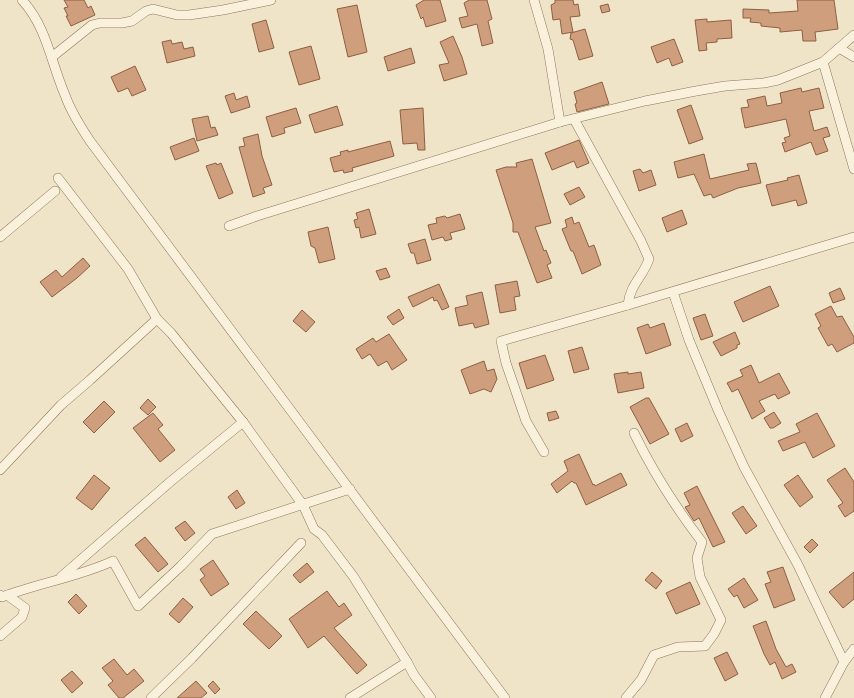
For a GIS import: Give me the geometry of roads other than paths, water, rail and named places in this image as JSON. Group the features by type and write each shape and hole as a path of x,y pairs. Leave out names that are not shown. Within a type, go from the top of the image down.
{"street":[{"path":"22,0 29,7 39,24 67,101 74,116 90,141 505,698"},
{"path":"52,57 92,25 132,21 153,9 177,15 189,15 271,0"},
{"path":"534,0 548,49 560,122"},
{"path":"230,226 257,216 560,122 645,101 696,91 778,80 823,62 854,35"},
{"path":"839,48 854,57"},
{"path":"823,62 854,169"},
{"path":"574,119 641,241 648,259 646,268 631,288 628,305"},
{"path":"58,178 128,268 157,319 171,333 243,422 303,505 314,528 322,535 353,576 414,675 431,698"},
{"path":"0,237 55,191"},
{"path":"544,452 526,421 506,364 501,341 628,305 854,237"},
{"path":"672,292 690,340 744,467 798,565 844,662"},
{"path":"0,470 61,405 157,319"},
{"path":"58,580 170,482 243,422"},
{"path":"626,698 641,680 654,655 678,647 705,646 714,634 721,620 700,577 697,558 702,542 679,513 646,459 634,433"},
{"path":"2,595 93,570 113,561 138,606 181,566 212,534 350,489"},
{"path":"151,698 192,658 301,543"},
{"path":"0,636 22,617 25,608 2,595"},
{"path":"825,698 844,662 854,649"},
{"path":"350,698 407,662"}]}
